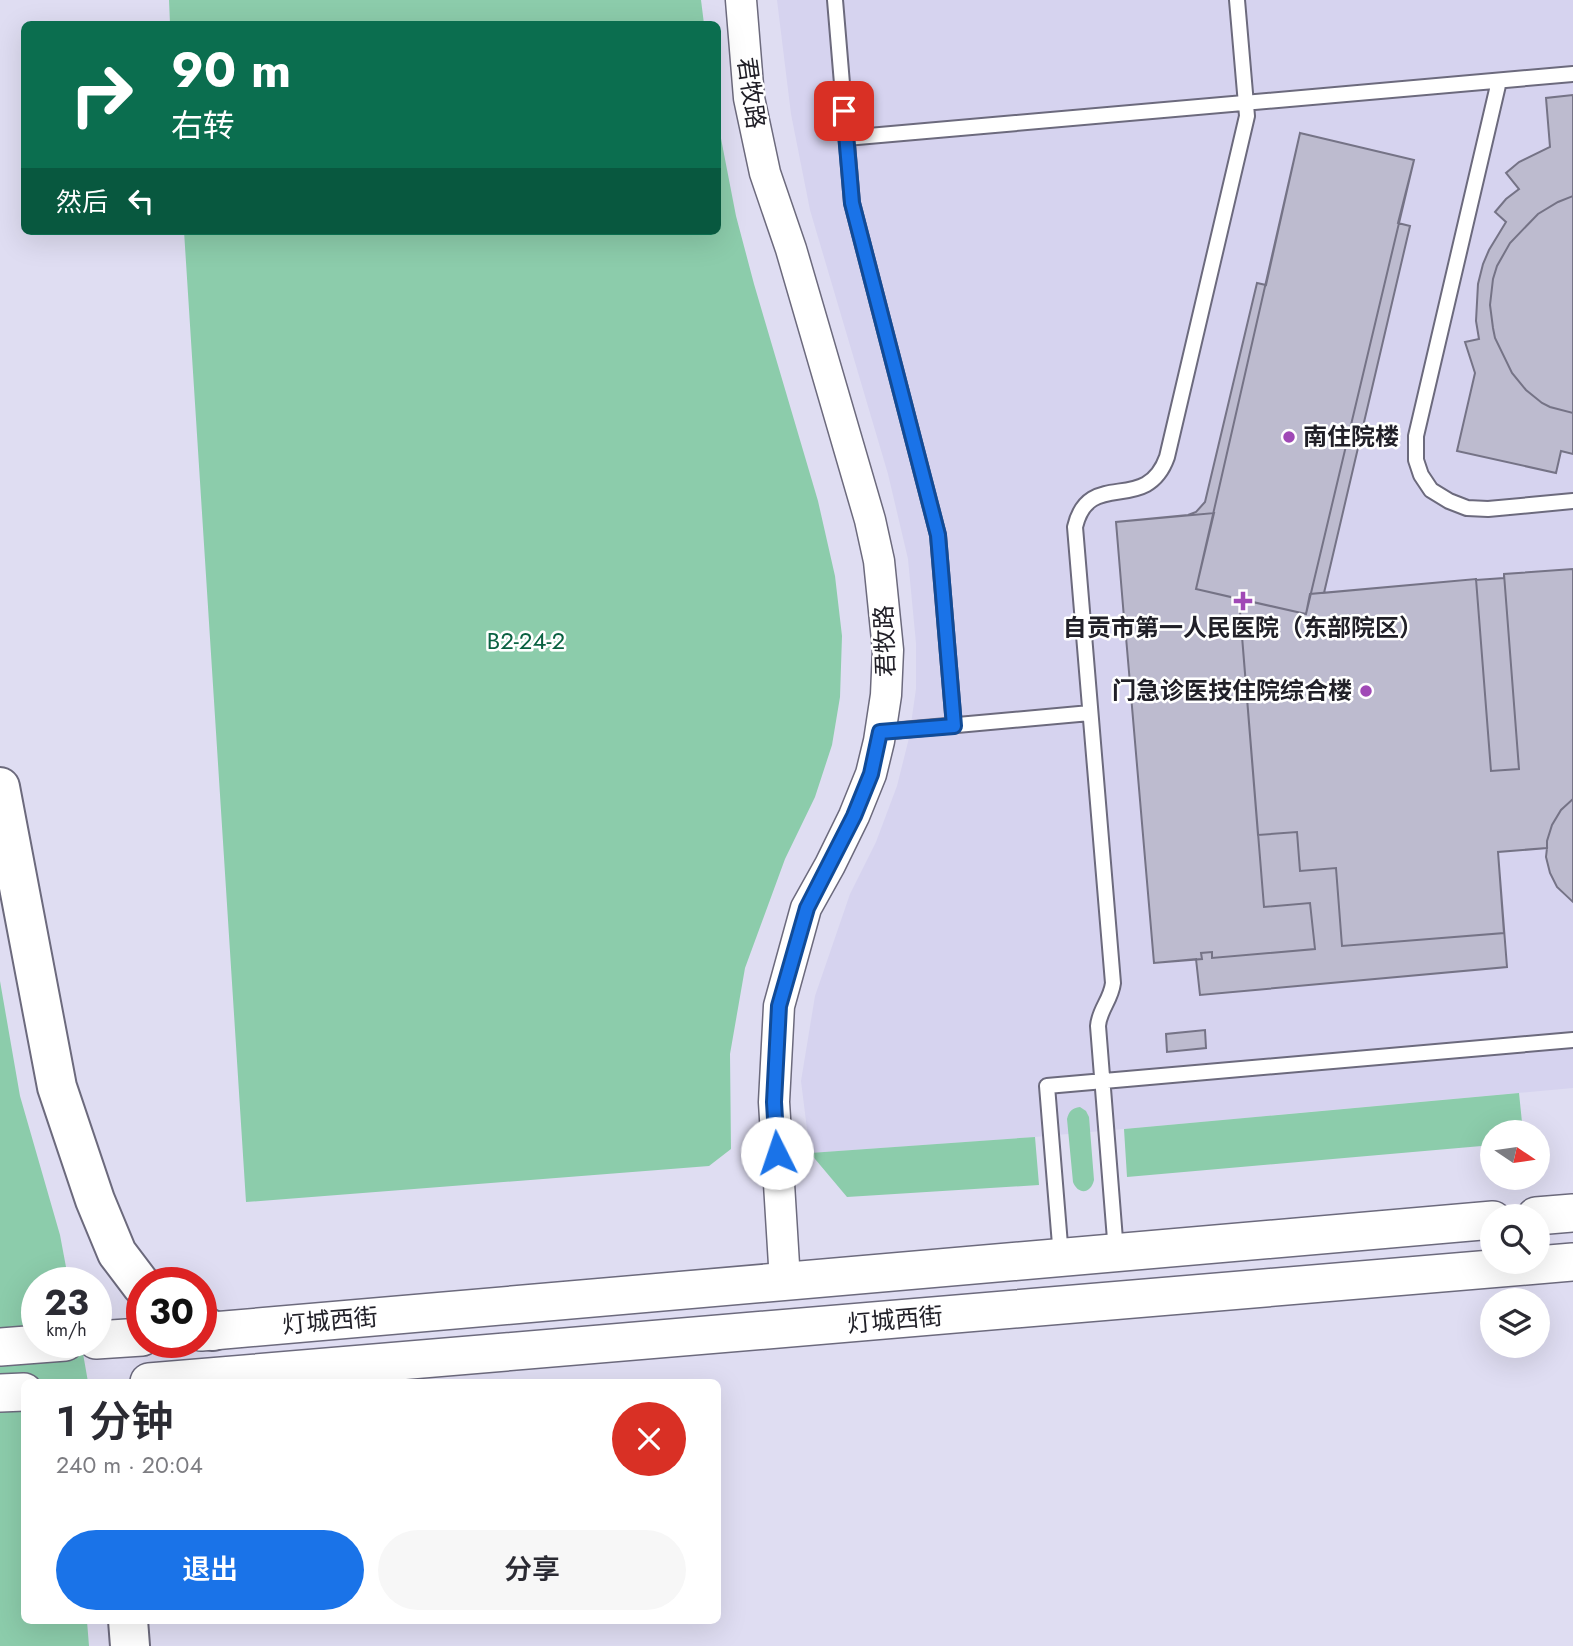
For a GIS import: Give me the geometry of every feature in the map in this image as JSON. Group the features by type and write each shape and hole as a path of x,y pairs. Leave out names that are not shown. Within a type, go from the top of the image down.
{"highway":[{"path":"0,787 57,1087 95,1200 117,1253 128,1267"},
{"path":"128,1624 130,1646"}],"street":[{"name":"君牧路","path":"741,0 749,97 765,173 870,520 879,561 888,650 886,695 871,774 854,816 807,908 779,1006 774,1102 785,1281"},
{"path":"1550,1215 1573,1213"},
{"name":"灯城西街","path":"217,1328 1480,1221"},
{"name":"灯城西街","path":"225,1379 1573,1262"},
{"path":"0,1347 21,1345"},
{"path":"0,1394 21,1392"}],"lane":[{"path":"835,0 852,203 938,535 954,726"},
{"path":"1116,1254 1098,1019 1109,1000 1113,983 1075,534 1076,520 1083,506 1095,497 1142,487 1158,475 1164,465 1247,116 1237,0"},
{"path":"846,138 1573,74"},
{"path":"1499,81 1416,436 1416,460 1421,475 1431,490 1467,508 1488,509 1573,501"},
{"path":"880,732 1090,713"},
{"path":"1061,1258 1048,1086 1573,1040"}],"shaded area":[{"name":"自贡市第一人民医院（东部院区）","path":"777,0 1573,0 1573,1088 1035,1137 810,1153 801,1081 815,996 850,894 876,842 897,786 909,738 916,689 916,643 908,559 888,474 810,210 791,114"}],"green space":[{"path":"169,0 701,0 704,21 170,21"},
{"name":"B2-24-2","path":"721,138 736,216 754,284 818,501 835,576 842,636 840,697 832,745 815,797 785,859 745,968 730,1054 731,1149 709,1166 246,1202 184,235 721,235"},
{"path":"0,981 20,1096 60,1235 66,1267 21,1267 21,1358 84,1358 87,1379 21,1379 21,1624 87,1624 89,1646 0,1646"},
{"path":"1519,1093 1522,1120 1480,1120 1480,1146 1127,1177 1124,1129"},
{"path":"1080,1107 1089,1117 1094,1180 1090,1188 1084,1191 1078,1189 1073,1182 1067,1119 1071,1110"},
{"path":"1035,1137 1039,1185 847,1197 810,1153"}],"building":[{"path":"1573,95 1573,454 1561,451 1556,473 1457,451 1475,373 1465,342 1479,339 1476,321 1478,284 1489,250 1506,222 1495,212 1519,189 1506,173 1519,162 1550,147 1546,98"},
{"path":"1300,133 1414,160 1398,223 1410,226 1324,593 1504,578 1504,574 1573,569 1573,902 1557,887 1550,873 1547,848 1498,852 1507,967 1200,995 1196,959 1154,963 1126,637 1129,636 1127,617 1124,618 1116,522 1188,515 1196,512 1205,502 1257,283 1266,285"},
{"name":"南住院楼","path":"1300,133 1414,160 1306,614 1196,589"},
{"path":"1573,196 1573,413 1542,403 1526,390 1512,373 1495,338 1490,305 1497,266 1510,243 1538,214"},
{"path":"1214,513 1196,589 1239,599 1264,907 1310,903 1315,949 1212,958 1212,952 1201,953 1202,959 1154,963 1126,637 1129,636 1127,617 1124,618 1116,522"},
{"name":"门急诊医技住院综合楼","path":"1573,569 1573,799 1561,810 1552,825 1547,848 1498,852 1504,933 1342,946 1336,868 1300,871 1297,832 1258,835 1239,599 1306,614 1310,594 1476,579 1491,771 1519,769 1504,574"},
{"path":"1205,1030 1206,1048 1167,1052 1166,1034"}],"place":[{"name":"南住院楼","path":"1289,437"},
{"name":"自贡市第一人民医院（东部院区）","path":"1243,601"},
{"name":"门急诊医技住院综合楼","path":"1366,691"}],"route":[{"path":"777,1153 774,1102 779,1006 807,908 854,816 871,774 880,732 954,726 938,535 852,203 844,111"}]}
